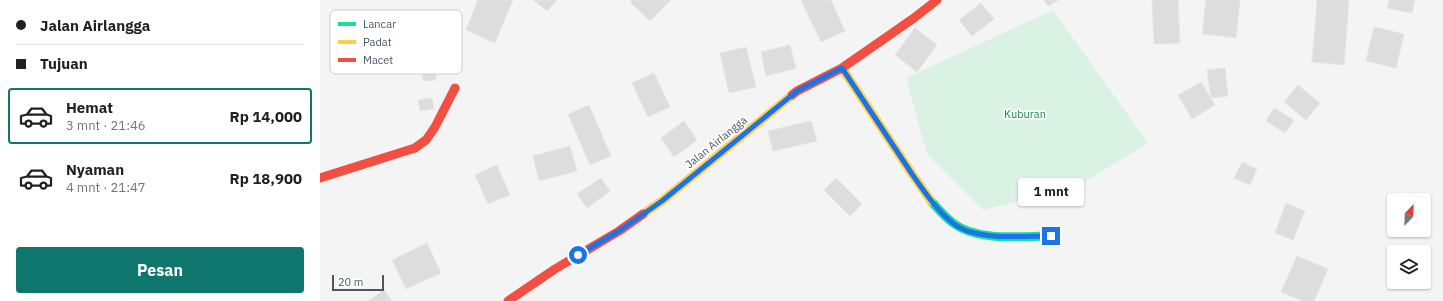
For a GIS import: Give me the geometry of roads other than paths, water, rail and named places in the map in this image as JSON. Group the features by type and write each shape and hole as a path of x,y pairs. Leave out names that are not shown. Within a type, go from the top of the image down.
{"street":[{"name":"Jalan Airlangga","path":"508,301 555,268 619,231 662,201 797,91 842,68 937,0"},
{"path":"842,68 924,191 955,224 966,230 986,236 1051,236"},
{"path":"320,178 415,148 426,140 435,127 454,88"}],"park label":[{"name":"Kuburan","path":"1025,114"}]}
